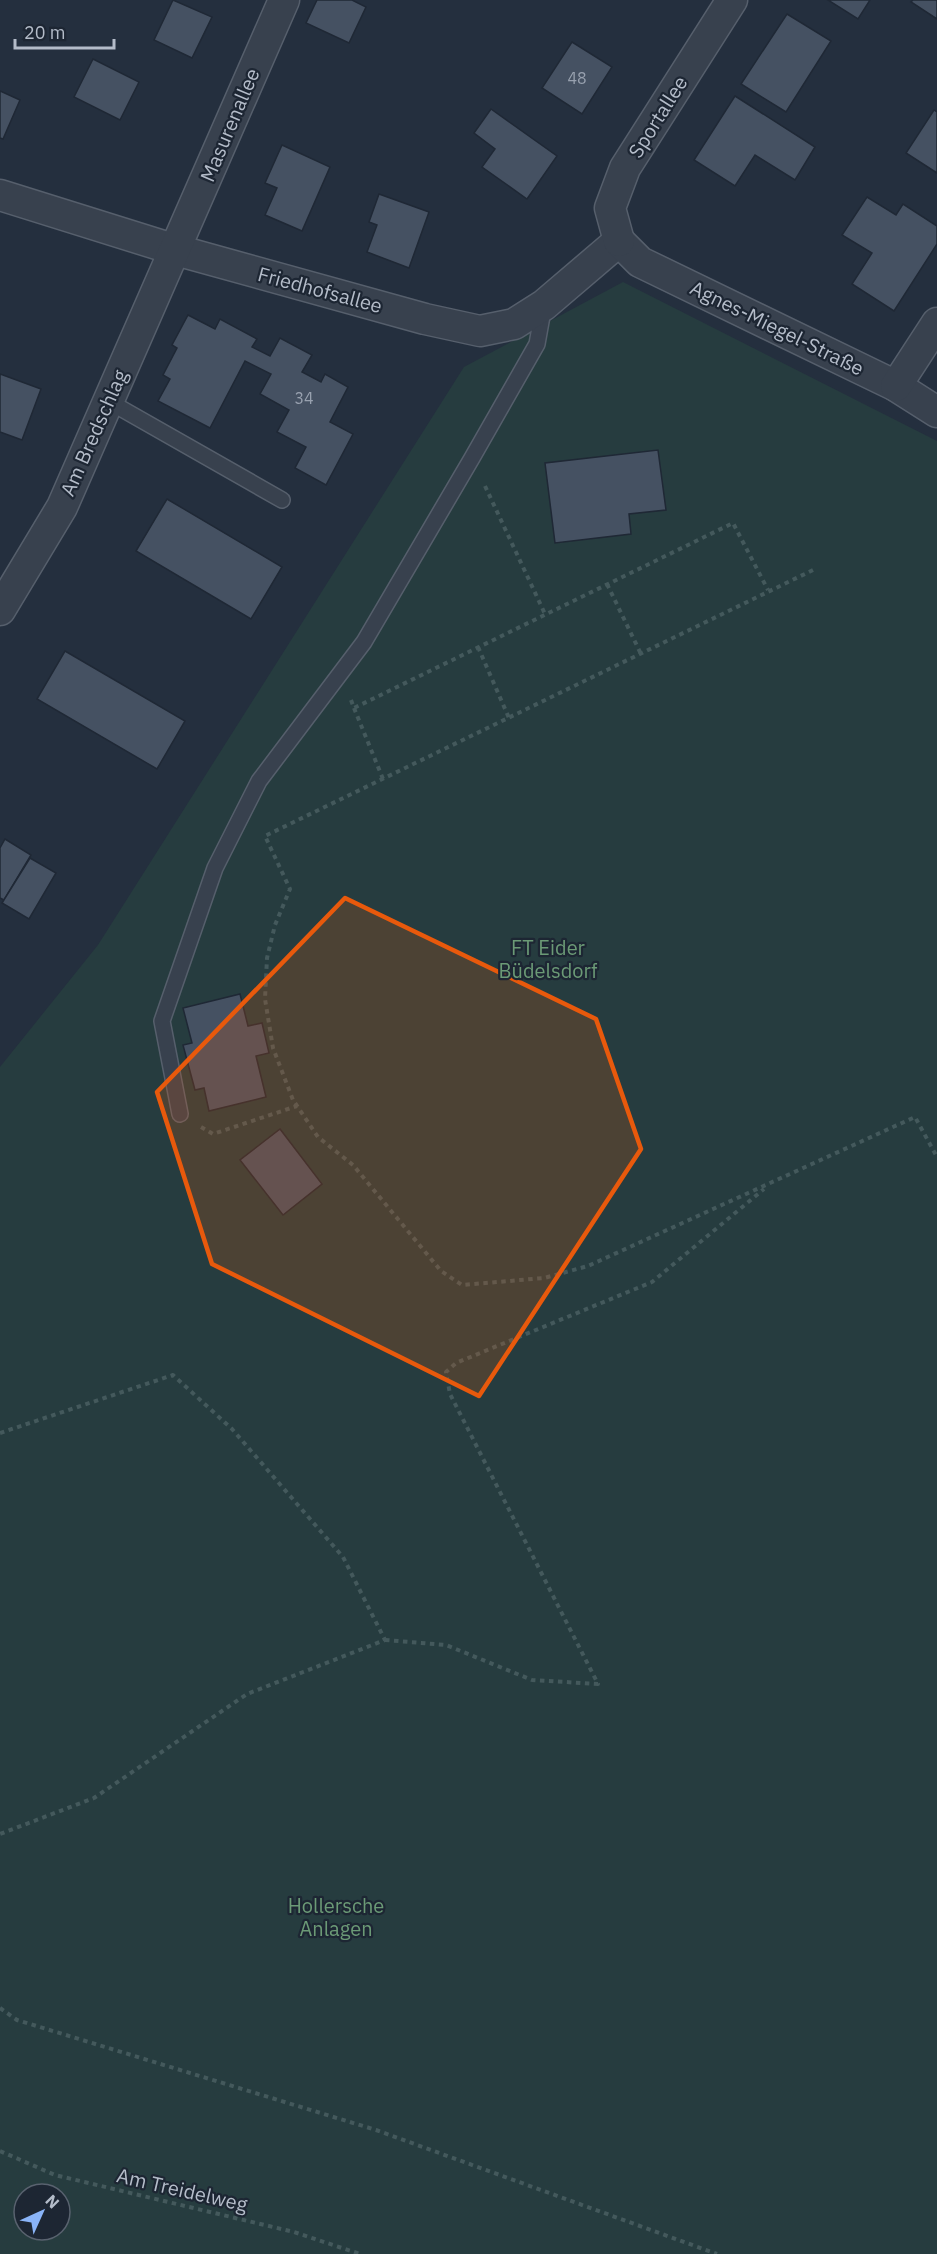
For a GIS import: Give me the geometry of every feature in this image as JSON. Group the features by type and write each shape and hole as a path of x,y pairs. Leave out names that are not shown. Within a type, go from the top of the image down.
{"street":[{"name":"Masurenallee","path":"176,250 284,0"},
{"name":"Sportallee","path":"619,242 610,208 626,168 732,0"},
{"name":"Friedhofsallee","path":"0,195 176,250 414,316 480,331 514,324 544,304 619,242"},
{"name":"Agnes-Miegel-Straße","path":"619,242 640,262 896,386 937,412"},
{"name":"Am Bredschlag","path":"0,610 62,507 176,250"},
{"path":"896,386 937,323"}],"lane":[{"path":"180,1114 162,1021 215,868 259,781 364,642 472,458 537,344 544,304"},
{"path":"108,401 282,500"}],"path":[{"path":"472,458 545,614"},
{"path":"354,708 733,523 768,590"},
{"path":"813,570 265,836 290,889 275,925 267,957 265,999 273,1048 297,1106 318,1137 354,1165 441,1271 462,1285 544,1278 588,1266 915,1117 937,1157"},
{"path":"607,584 641,654"},
{"path":"478,647 509,718"},
{"path":"342,671 354,708 383,779"},
{"path":"180,1114 213,1134 297,1106"},
{"path":"0,1834 94,1798 247,1694 385,1640 446,1645 532,1680 597,1684 450,1394 446,1372 456,1363 652,1282 770,1185"},
{"path":"0,1433 173,1375 232,1429 343,1557 385,1640"},
{"path":"0,2008 17,2020 376,2130 717,2254"},
{"name":"Am Treidelweg","path":"0,2151 55,2175 294,2232 360,2254"}],"highlighted area":[{"path":"345,898 596,1019 641,1149 479,1396 212,1264 157,1092"}],"green space":[{"path":"623,282 937,441 937,2254 0,2254 0,1067 98,945 464,367"}],"building":[{"path":"173,0 212,17 192,58 154,40"},
{"path":"317,0 352,0 366,7 349,43 306,23"},
{"path":"828,0 870,0 858,19"},
{"path":"913,0 937,0 937,19 911,2"},
{"path":"787,14 831,41 786,112 741,84"},
{"path":"572,42 612,67 582,114 542,88"},
{"path":"93,59 139,82 120,120 74,97"},
{"path":"0,91 20,100 3,139 0,138"},
{"path":"735,96 815,147 795,180 755,155 735,186 694,160"},
{"path":"491,109 557,156 527,199 482,167 495,149 474,133"},
{"path":"934,110 937,112 937,173 906,153"},
{"path":"282,145 330,167 302,231 265,215 277,188 265,183"},
{"path":"379,194 429,212 409,268 367,252 377,225 369,222"},
{"path":"867,197 896,215 903,204 937,226 937,244 894,311 852,284 872,253 842,235"},
{"path":"188,315 215,329 220,319 257,339 252,347 270,356 280,338 312,355 302,372 321,382 325,374 348,387 330,422 353,434 326,485 295,468 306,447 277,432 289,410 260,394 271,374 245,361 210,428 158,401 170,379 163,375 177,348 172,345"},
{"path":"0,374 41,389 22,440 0,432"},
{"path":"658,450 666,510 629,514 631,534 555,543 545,463"},
{"path":"167,499 282,567 251,619 136,551"},
{"path":"65,651 185,721 157,769 37,699"},
{"path":"5,839 31,855 4,900 0,898 0,848"},
{"path":"30,858 56,873 29,919 2,903"},
{"path":"240,994 248,1026 262,1023 269,1053 256,1056 266,1097 209,1111 204,1088 195,1090 183,1045 192,1043 183,1008"},
{"path":"280,1129 322,1184 283,1215 240,1160"}],"park label":[{"name":"FT Eider Büdelsdorf","path":"548,960"},
{"name":"Hollersche Anlagen","path":"336,1918"}]}
